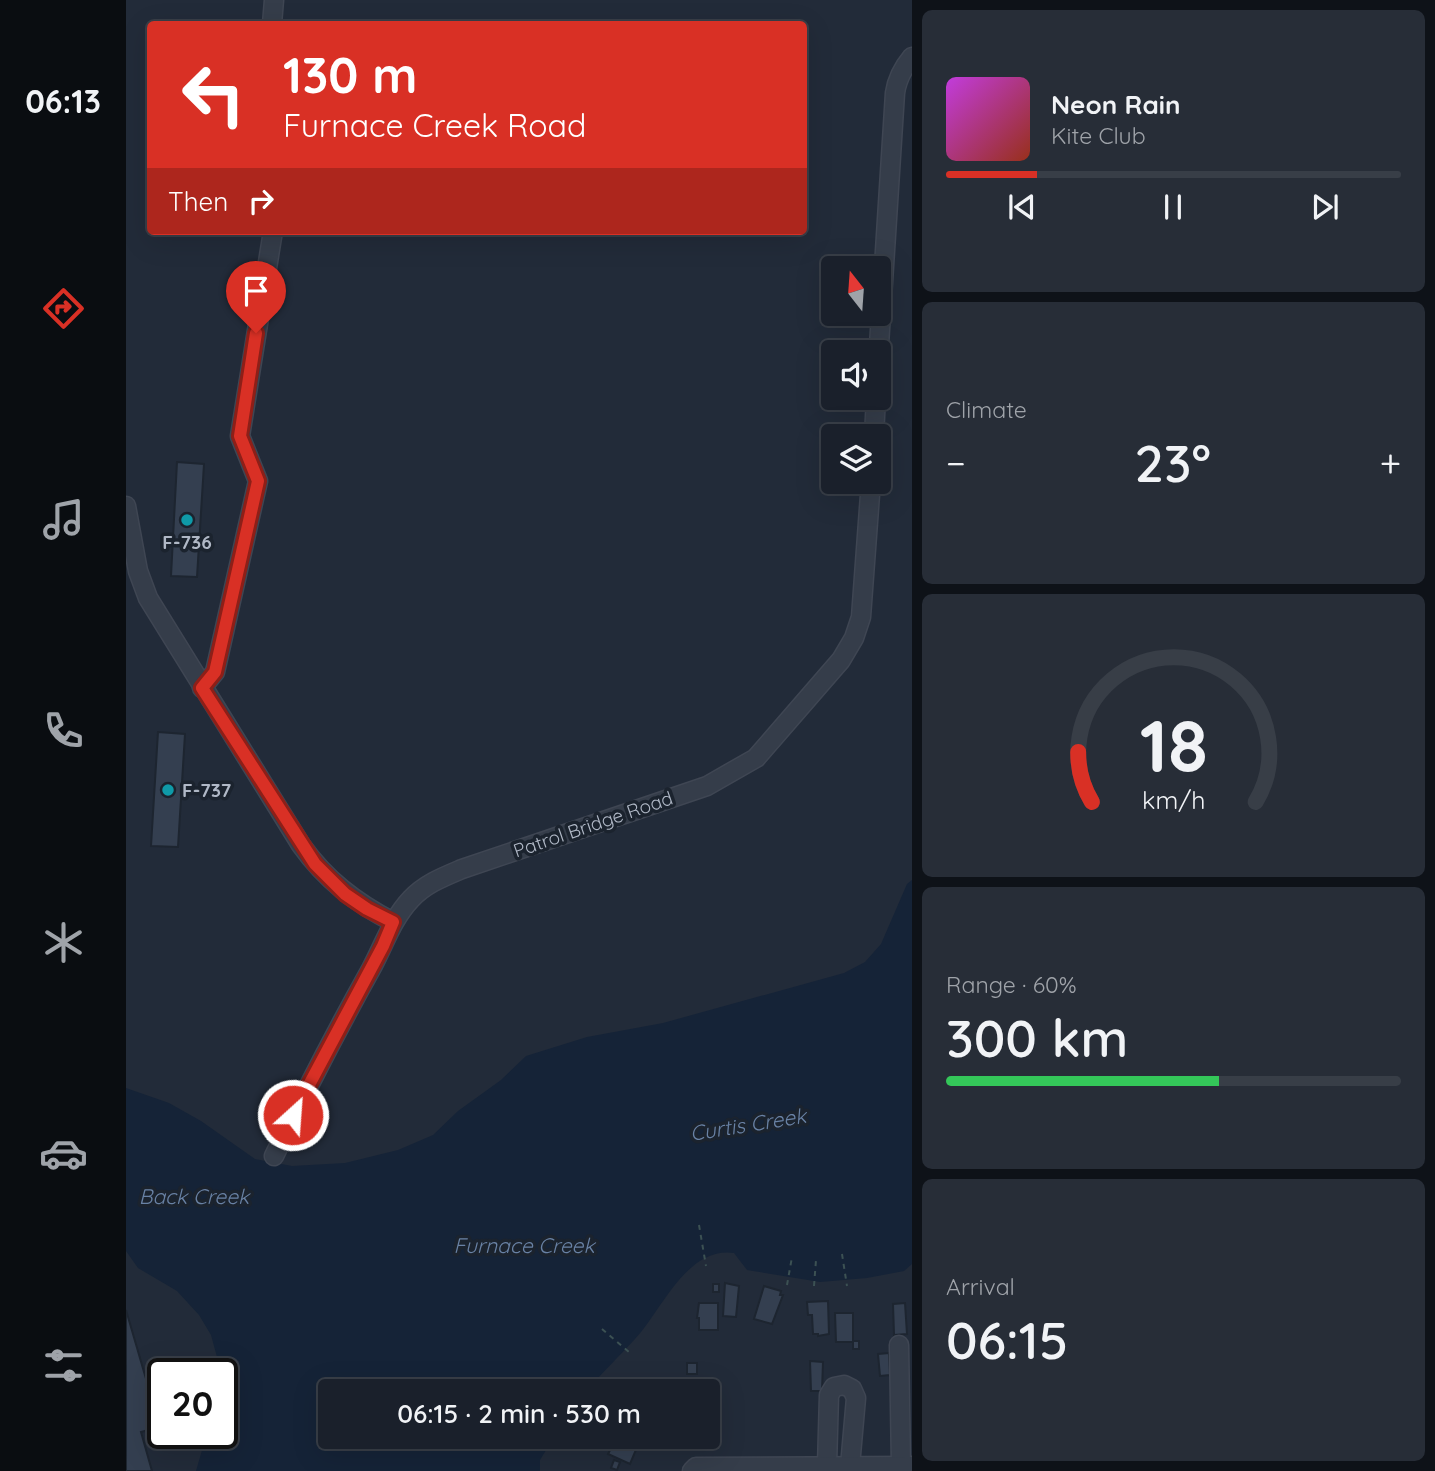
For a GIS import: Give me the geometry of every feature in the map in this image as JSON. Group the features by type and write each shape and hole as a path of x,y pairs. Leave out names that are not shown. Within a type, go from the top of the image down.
{"street":[{"path":"272,21 274,0"},
{"path":"879,340 895,93 903,68 912,57"},
{"path":"202,688 215,672 258,481 240,436 272,235"},
{"name":"Patrol Bridge Road","path":"274,1156 393,922 412,898 434,881 462,869 707,786 756,758 841,660 855,638 861,617 870,494"},
{"path":"126,506 138,571 148,598 202,688 315,864 345,894 393,922"},
{"path":"694,1469 906,1466 899,1345"},
{"path":"827,1466 829,1395 838,1385 852,1389 856,1398 850,1466"}],"path":[{"path":"699,1225 706,1266"},
{"path":"842,1255 847,1286"},
{"path":"787,1285 792,1257"},
{"path":"814,1286 816,1260"},
{"path":"602,1329 629,1352"}],"water":[{"name":"Furnace Creek","path":"912,880 912,1264 904,1271 867,1278 820,1282 747,1270 734,1253 717,1253 702,1259 689,1269 635,1339 597,1379 318,1379 318,1449 547,1449 540,1460 540,1471 196,1471 202,1449 238,1449 238,1358 217,1358 211,1335 199,1315 177,1291 138,1268 126,1251 126,1088 169,1103 201,1121 255,1159 292,1166 345,1163 398,1150 433,1135 458,1111 501,1080 526,1056 587,1037 663,1023 844,973 865,962 881,944 907,884"}],"building":[{"name":"F-736","path":"177,462 204,464 197,577 171,576"},
{"name":"F-737","path":"158,732 185,734 178,847 151,846"},
{"path":"725,1283 739,1286 736,1317 723,1316"},
{"path":"713,1284 719,1284 719,1292 713,1292"},
{"path":"764,1286 781,1291 780,1295 783,1295 772,1324 754,1319"},
{"path":"828,1301 829,1334 818,1336 813,1334 812,1315 808,1315 807,1302"},
{"path":"699,1303 718,1303 718,1330 699,1330"},
{"path":"905,1303 907,1334 894,1335 893,1304"},
{"path":"126,1310 147,1382 147,1430 141,1432 152,1471 126,1471"},
{"path":"835,1313 853,1313 853,1341 859,1341 859,1349 853,1349 853,1342 836,1342"},
{"path":"889,1353 890,1375 880,1376 878,1354"},
{"path":"810,1361 823,1362 822,1391 811,1391"},
{"path":"687,1363 697,1363 697,1374 687,1374"},
{"path":"611,1449 636,1449 630,1464 608,1454"},
{"path":"614,1460 620,1462 617,1470 611,1468"}],"place":[{"name":"F-736","path":"187,520"},
{"name":"F-737","path":"168,790"}],"route":[{"path":"256,333 240,436 258,481 215,672 202,688 315,864 345,894 393,922 383,946 293,1115"}],"water label":[{"name":"Curtis Creek","path":"748,1125"},
{"name":"Back Creek","path":"194,1197"}]}
